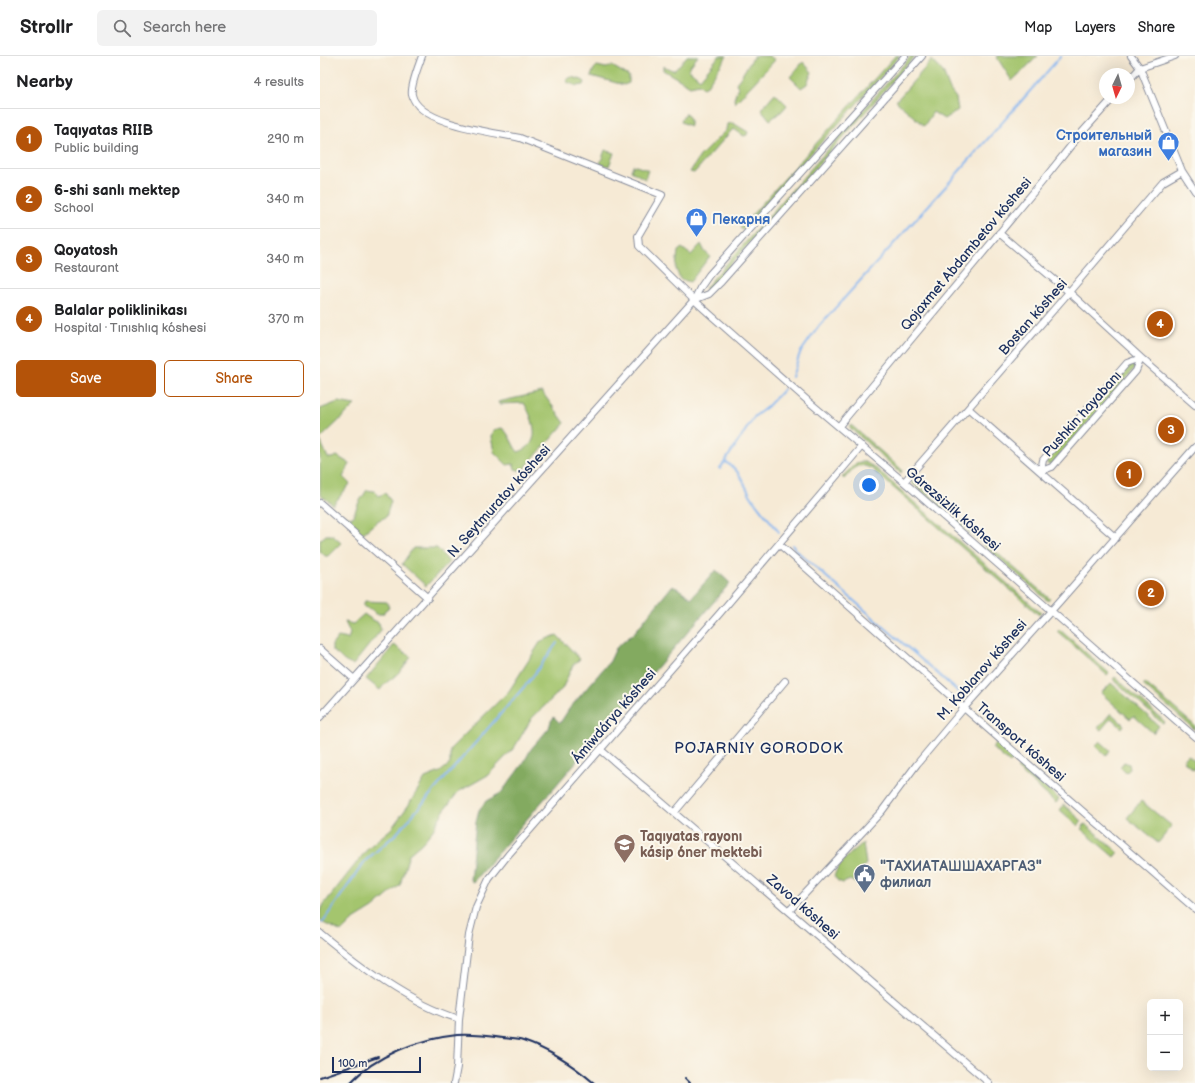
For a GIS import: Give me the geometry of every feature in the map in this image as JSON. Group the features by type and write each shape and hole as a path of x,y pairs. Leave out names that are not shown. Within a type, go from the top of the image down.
{"street":[{"name":"Gárezsizlik kóshesi","path":"422,56 412,93 415,102 423,110 440,119 469,129 520,138 662,195 638,236 639,246 694,300 1195,737"},
{"path":"694,300 709,275 905,56"},
{"path":"694,300 709,294 720,283 922,56"},
{"path":"1131,56 1140,68 1182,171 1195,191"},
{"path":"1135,73 1140,68 1175,56"},
{"name":"Qojaxmet Abdambetov kóshesi","path":"838,426 1077,138 1108,104"},
{"name":"Bostan kóshesi","path":"904,482 969,409 1163,182 1182,171"},
{"path":"999,233 1069,292 1195,405"},
{"name":"N. Seytmuratov kóshesi","path":"321,713 428,598 694,300"},
{"name":"Pushkin hayabanı","path":"1041,471 1043,460 1127,363 1141,358"},
{"name":"Pushkin hayabanı","path":"1041,471 1052,467 1136,371 1141,358"},
{"path":"969,409 1116,538"},
{"name":"Ámiwdárya kóshesi","path":"454,1083 457,1067 457,1035 469,935 476,907 489,879 862,446"},
{"name":"M. Koblanov kóshesi","path":"789,911 882,811 917,764 964,708 1195,447"},
{"path":"320,503 428,598"},
{"name":"Transport kóshesi","path":"779,544 964,708 1195,909"},
{"path":"320,649 354,679"},
{"path":"674,813 785,681"},
{"name":"Zavod kóshesi","path":"601,750 990,1083"},
{"path":"320,933 346,954 402,993 444,1014 459,1019"}],"green space":[{"path":"687,56 698,56 688,69 700,79 719,56 727,56 706,87 703,88 699,84 690,86 663,70 663,66 675,70"},
{"path":"754,56 769,56 775,60 735,103 734,99 738,87 736,83"},
{"path":"895,56 900,56 742,230 740,228"},
{"path":"911,56 915,56 708,290 705,288"},
{"path":"996,56 1038,56 1012,81"},
{"path":"932,60 943,72 950,90 956,98 958,110 944,119 933,112 924,126 896,101"},
{"path":"803,62 812,72 807,84 801,88 790,77"},
{"path":"597,66 606,68 612,66 629,76 629,83 624,85 591,76"},
{"path":"572,77 585,82 584,85 577,86 567,82 567,79"},
{"path":"775,93 787,105 770,120 761,109"},
{"path":"686,113 690,119 690,126 681,122"},
{"path":"733,123 748,132 747,135 744,136 734,129 732,130 694,173 690,172 700,156 726,130 727,124"},
{"path":"605,150 614,153 609,166 600,164"},
{"path":"633,165 648,170 645,179 631,171"},
{"path":"701,244 705,252 710,256 690,282 680,279 676,269 678,251 682,248 691,255"},
{"path":"1131,364 1134,365 1135,368 1052,464 1047,464 1047,460"},
{"path":"542,392 565,423 522,471 515,469 513,464 507,465 494,452 491,437 493,430 502,428 507,433 518,452 526,449 531,444 534,438 533,424 524,403 499,404 498,402"},
{"path":"338,402 355,405 320,439 320,409"},
{"path":"851,425 902,470 901,473 849,427"},
{"path":"320,440 328,458 337,456 350,464 343,477 350,484 333,505 320,494"},
{"path":"865,462 874,467 1041,613 1039,615 872,469 859,466 853,469 844,479 842,477 856,463"},
{"path":"913,480 1050,599 1048,601 911,482"},
{"path":"367,490 374,491 379,496 385,493 391,501 386,517 379,520 362,534 344,518 344,515 352,518 359,502"},
{"path":"326,535 332,535 341,543 328,556 325,556 320,551 320,540"},
{"path":"413,548 437,548 449,562 426,586 402,564"},
{"path":"716,570 730,583 473,882 470,880 476,821 479,810 486,801 501,793 524,762 531,749 549,728 554,717 560,723 569,709 610,661 616,648 634,633 672,586 679,589 691,598"},
{"path":"365,601 387,602 389,608 385,610 383,614 376,614 373,610 363,606"},
{"path":"364,614 379,623 381,630 353,665 343,660 332,651 332,645 338,637 348,639 350,633 345,622 353,624"},
{"path":"1059,629 1109,673 1107,675 1057,631"},
{"path":"557,635 580,659 573,665 562,689 532,718 514,748 488,775 458,792 443,812 433,830 422,843 409,854 400,885 373,908 352,921 341,932 320,921 320,912 324,904 369,847 391,829 408,806 425,778 440,772 450,764 450,749 509,691 541,641"},
{"path":"394,645 411,657 404,667 380,690 366,679"},
{"path":"1115,677 1165,722 1163,724 1113,679"},
{"path":"1111,683 1159,726 1153,733 1134,716 1130,719 1101,693"},
{"path":"1145,683 1195,726 1195,730 1143,685"},
{"path":"1111,713 1124,725 1122,728 1111,718 1101,730 1098,728"},
{"path":"1100,741 1110,750 1106,756 1095,746"},
{"path":"996,743 1014,759 1010,763 992,748"},
{"path":"1188,755 1195,761 1194,770 1183,761"},
{"path":"1124,762 1129,764 1130,769 1126,773 1120,767"},
{"path":"1021,765 1059,799 1056,803 1017,769"},
{"path":"1141,801 1172,826 1158,843 1127,818"},
{"path":"1064,805 1082,821 1078,826 1060,810"},
{"path":"1085,824 1118,852 1114,857 1081,829"},
{"path":"863,843 866,864 861,870 865,875 857,884 850,880 843,883 838,881 834,876 839,866"}],"waterway":[{"path":"792,377 800,353 819,326 947,185 1061,56"},
{"path":"720,469 755,416 767,407 784,389"},
{"path":"725,462 735,469 754,501 779,532"},
{"path":"792,545 798,552 961,694"},
{"path":"322,923 365,861 397,833 530,680 557,643"}],"railway":[{"path":"350,1083 372,1064 399,1050 428,1040 457,1035 474,1035 523,1041 543,1049 561,1059 594,1083"},
{"path":"320,1077 378,1057"},
{"path":"685,1078 690,1083"}],"place":[{"name":"Строительный магазин","path":"1168,162"},
{"name":"Пекарня","path":"697,238"},
{"name":"Balalar poliklinikası","path":"1160,324"},
{"name":"Qoyatosh","path":"1171,430"},
{"name":"Taqıyatas RIIB","path":"1129,474"},
{"name":"6-shi sanlı mektep","path":"1151,593"},
{"name":"Taqıyatas rayonı kásip óner mektebi","path":"624,864"},
{"name":"\"ТАХИАТАШШАХАРГАЗ\" филиал","path":"865,894"}],"district":[{"name":"POJARNIY GORODOK","path":"759,748"}]}
